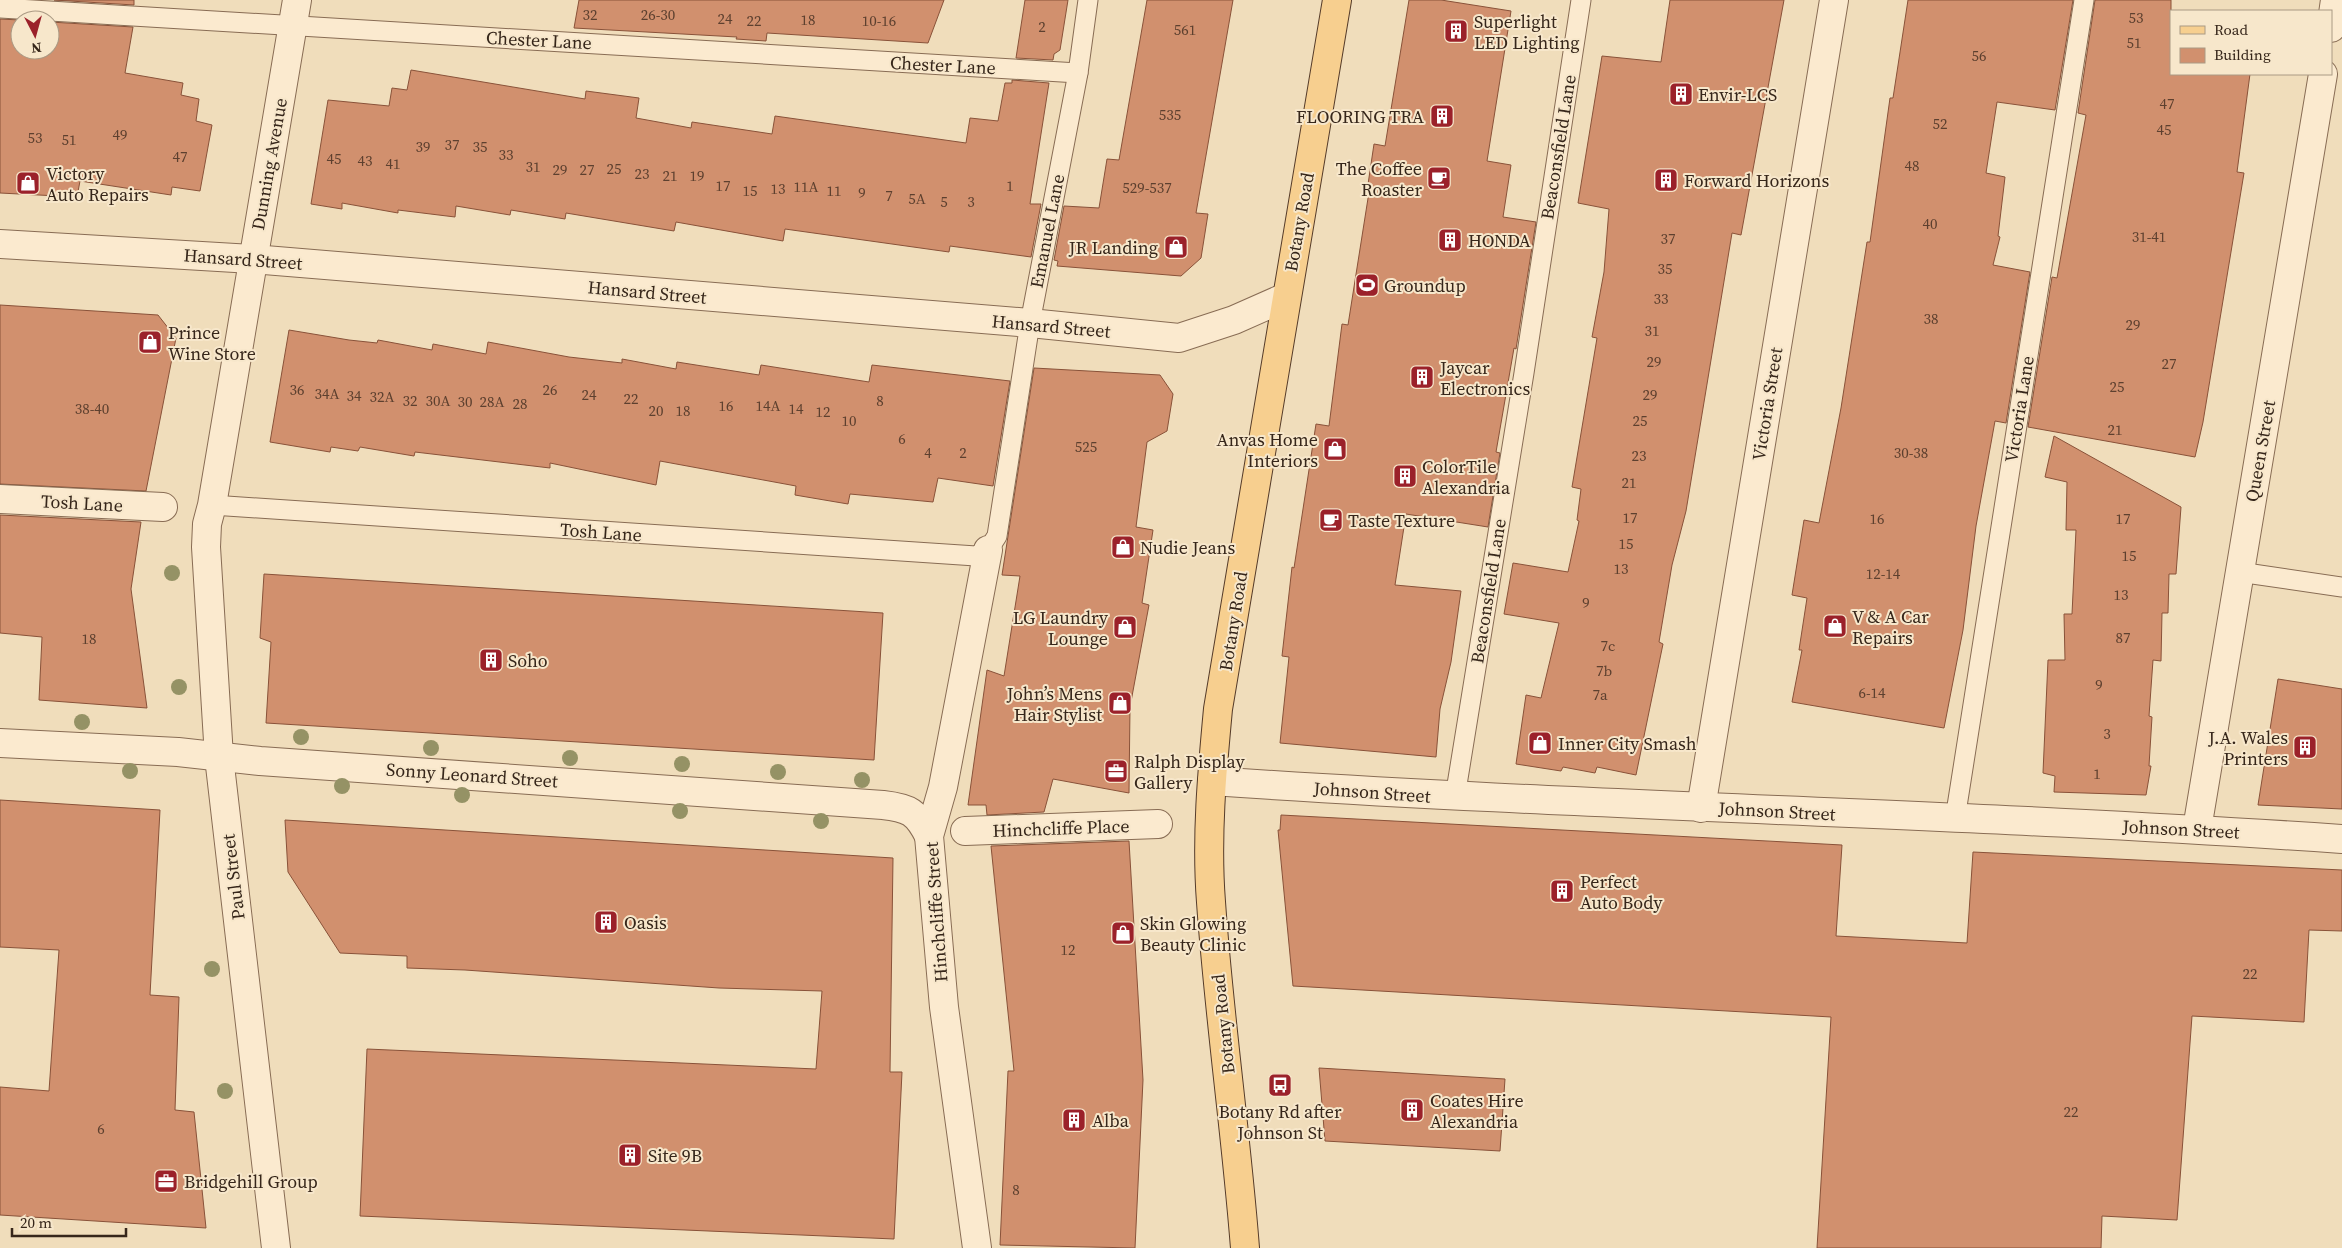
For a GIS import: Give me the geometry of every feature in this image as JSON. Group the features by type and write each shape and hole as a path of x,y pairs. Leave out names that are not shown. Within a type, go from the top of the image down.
{"main road":[{"name":"Botany Road","path":"1245,1248 1211,901 1209,841 1212,781 1218,709 1337,0"}],"street":[{"name":"Victoria Street","path":"1701,808 1834,0"},
{"path":"2332,21 2335,0"},
{"name":"Dunning Avenue","path":"212,505 295,13"},
{"name":"Queen Street","path":"2197,829 2323,75"},
{"name":"Hansard Street","path":"0,244 252,259 1030,323 1179,338 1234,320 1286,297"},
{"name":"Tosh Lane","path":"0,498 164,507"},
{"name":"Paul Street","path":"212,505 207,524 206,547 219,757 276,1248"},
{"name":"Hinchcliffe Street","path":"977,1248 944,1007 930,836 943,787 988,550"},
{"name":"Sonny Leonard Street","path":"0,743 178,752 219,757 890,806 914,813 922,821 930,836"},
{"name":"Johnson Street","path":"1212,781 1454,797 2197,829 2342,839"},
{"name":"Hinchcliffe Place","path":"965,831 1158,824"}],"lane":[{"name":"Emanuel Lane","path":"988,550 997,536 1030,323 1078,73 1088,0"},
{"name":"Beaconsfield Lane","path":"1454,797 1524,372 1581,0"},
{"name":"Victoria Lane","path":"1955,819 2084,0"},
{"name":"Chester Lane","path":"0,8 295,13 1078,73"},
{"name":"Tosh Lane","path":"212,505 976,556 988,550"},
{"path":"2239,572 2342,587"}],"building":[{"path":"54,0 134,0 134,5"},
{"path":"579,0 944,0 928,43 767,33 766,41 736,39 737,37 574,28"},
{"path":"1025,0 1068,0 1060,50 1054,54 1053,60 1016,58"},
{"path":"1147,0 1233,0 1196,213 1208,214 1201,258 1181,276 1057,266 1058,261 1054,260 1064,206 1099,208 1107,159 1119,160"},
{"path":"1409,0 1441,0 1511,11 1487,161 1511,165 1503,217 1536,222 1516,349 1514,348 1496,452 1500,453 1488,527 1406,514 1395,585 1461,591 1451,662 1440,709 1436,757 1280,743 1289,657 1282,656 1292,567 1294,568 1316,424 1329,426 1342,324 1348,325 1369,192 1367,191 1374,144 1385,146"},
{"path":"1670,0 1784,0 1741,235 1732,233 1686,511 1672,565 1659,642 1663,644 1636,775 1597,767 1595,773 1563,767 1561,771 1516,764 1526,695 1541,698 1559,623 1504,614 1513,563 1568,572 1579,521 1577,520 1581,489 1572,487 1597,338 1592,337 1604,272 1609,209 1578,203 1602,56 1661,62"},
{"path":"1908,0 2073,0 2055,110 1997,102 1986,173 2005,177 1998,236 2000,237 1993,265 2030,272 2006,423 1995,421 1976,526 1963,630 1944,728 1792,702 1802,650 1799,650 1807,598 1792,595 1804,520 1819,523 1841,408 1867,242 1870,242 1890,98 1893,98"},
{"path":"2095,0 2171,0 2170,75 2250,75 2237,172 2244,173 2203,422 2195,457 2028,427 2052,277 2057,278 2086,115 2078,113"},
{"path":"0,19 10,20 10,60 60,60 60,23 133,27 125,73 183,83 181,95 199,99 196,121 212,125 200,191 172,187 171,195 80,181 77,197 0,193"},
{"path":"411,70 585,99 586,91 639,98 636,118 691,128 692,122 772,134 775,116 966,143 970,118 998,121 1005,83 1012,83 1012,80 1049,83 1030,204 1041,204 1031,257 950,246 949,252 785,229 783,241 676,222 674,231 566,213 565,219 511,210 510,215 456,206 455,217 398,210 398,213 342,203 342,209 311,204 328,100 389,106 392,88 407,90"},
{"path":"0,305 158,315 176,338 146,491 0,484"},
{"path":"289,330 349,340 377,343 378,340 432,350 433,344 486,354 488,342 569,357 622,363 622,359 676,369 677,362 759,375 761,365 869,382 872,365 1010,381 993,486 938,478 933,502 850,494 848,504 795,495 796,486 660,461 656,485 550,463 550,468 415,452 414,456 360,447 358,451 331,447 330,452 270,442"},
{"path":"1034,368 1160,375 1173,394 1167,431 1147,442 1136,527 1153,530 1142,603 1149,605 1130,707 1129,793 1053,779 1044,812 987,815 986,805 968,805 987,670 1004,676 1020,576 1002,575"},
{"path":"2054,436 2181,507 2176,574 2169,574 2168,613 2162,613 2161,661 2153,660 2149,716 2152,717 2149,766 2151,766 2146,795 2054,792 2055,776 2043,773 2048,660 2065,660 2064,614 2072,614 2076,530 2066,530 2067,482 2045,477"},
{"path":"0,515 141,522 131,589 147,708 39,700 42,637 0,633"},
{"name":"Soho","path":"264,574 883,613 874,760 266,723 271,642 260,638"},
{"name":"J.A. Wales Printers","path":"2278,679 2342,689 2342,809 2258,805"},
{"path":"0,800 160,810 150,995 179,997 175,1110 194,1112 206,1228 0,1215 0,1087 49,1091 59,950 0,947"},
{"path":"1281,815 1842,845 1836,936 1967,943 1973,852 2342,870 2342,931 2309,930 2304,1022 2192,1016 2177,1220 2102,1216 2101,1248 1817,1248 1831,1017 1293,986 1278,830 1280,830"},
{"path":"285,820 893,858 890,1072 902,1072 894,1239 360,1216 367,1049 816,1069 822,991 719,988 465,970 407,968 407,956 340,953 288,872"},
{"path":"1129,841 1143,1080 1135,1248 1000,1245 1008,1071 1014,1071 991,846"},
{"name":"Coates Hire Alexandria","path":"1319,1068 1505,1079 1500,1151 1325,1141"}],"place":[{"name":"Superlight LED Lighting","path":"1456,31"},
{"name":"Envir-LCS","path":"1681,94"},
{"name":"FLOORING TRA","path":"1442,116"},
{"name":"The Coffee Roaster","path":"1439,178"},
{"name":"Forward Horizons","path":"1666,180"},
{"name":"Victory Auto Repairs","path":"28,183"},
{"name":"HONDA","path":"1450,240"},
{"name":"JR Landing","path":"1176,247"},
{"name":"Groundup","path":"1367,285"},
{"name":"Prince Wine Store","path":"150,342"},
{"name":"Jaycar Electronics","path":"1422,377"},
{"name":"Anvas Home Interiors","path":"1335,449"},
{"name":"ColorTile Alexandria","path":"1405,476"},
{"name":"Taste Texture","path":"1331,520"},
{"name":"Nudie Jeans","path":"1123,547"},
{"name":"V & A Car Repairs","path":"1835,626"},
{"name":"LG Laundry Lounge","path":"1125,627"},
{"name":"Soho","path":"491,660"},
{"name":"John’s Mens Hair Stylist","path":"1120,703"},
{"name":"Inner City Smash","path":"1540,743"},
{"name":"J.A. Wales Printers","path":"2305,747"},
{"name":"Ralph Display Gallery","path":"1116,771"},
{"name":"Perfect Auto Body","path":"1562,891"},
{"name":"Oasis","path":"606,922"},
{"name":"Skin Glowing Beauty Clinic","path":"1123,933"},
{"name":"Botany Rd after Johnson St","path":"1280,1085"},
{"name":"Coates Hire Alexandria","path":"1412,1110"},
{"name":"Alba","path":"1074,1120"},
{"name":"Site 9B","path":"630,1155"},
{"name":"Bridgehill Group","path":"166,1181"}]}
